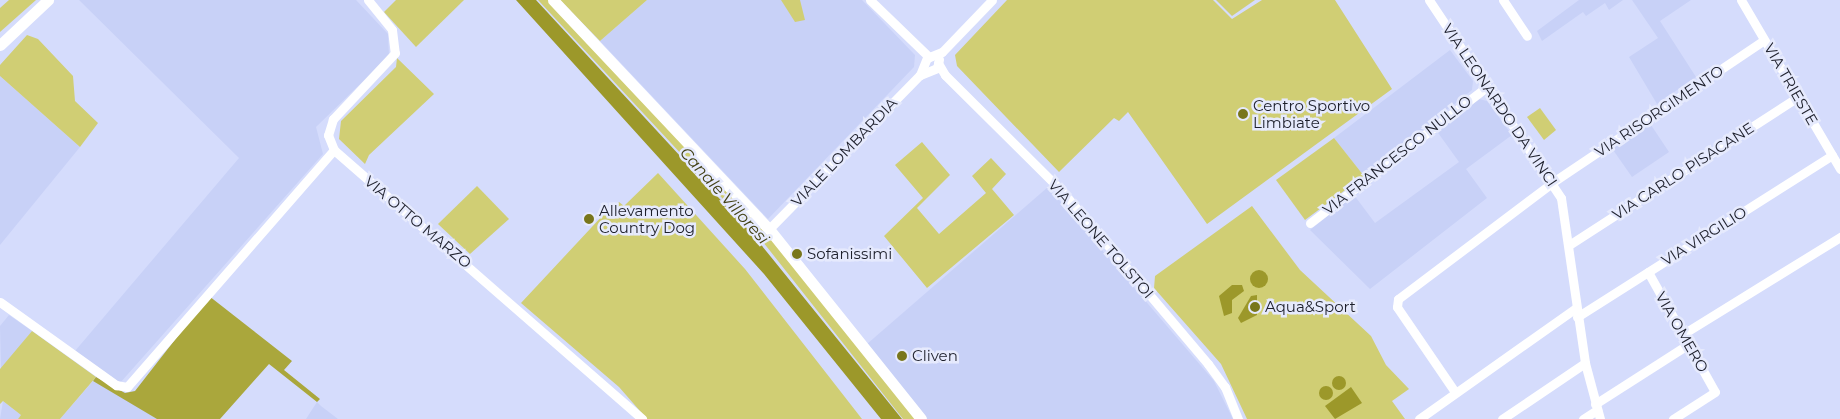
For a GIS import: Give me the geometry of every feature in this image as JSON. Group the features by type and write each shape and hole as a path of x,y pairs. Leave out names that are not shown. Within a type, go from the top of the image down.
{"street":[{"path":"0,44 48,0"},
{"path":"0,302 116,385 127,387 334,150 328,135 333,119 395,52 392,30 368,0"},
{"path":"553,0 630,87 769,229 921,419"},
{"path":"870,0 918,51 933,62"},
{"name":"VIALE LOMBARDIA","path":"769,229 992,0"},
{"name":"VIA LEONARDO DA VINCI","path":"1429,0 1485,88 1553,182 1564,206 1576,313 1585,363 1597,411"},
{"path":"1503,0 1527,36"},
{"name":"VIA TRIESTE","path":"1741,0 1840,169"},
{"name":"VIA RISORGIMENTO","path":"1455,392 1397,307 1398,299 1553,182 1764,40"},
{"name":"VIA LEONE TOLSTOI","path":"933,62 1061,190 1217,375 1238,419"},
{"name":"VIA FRANCESCO NULLO","path":"1310,222 1485,88"},
{"name":"VIA CARLO PISACANE","path":"1569,245 1798,97"},
{"name":"VIA OTTO MARZO","path":"334,150 642,419"},
{"name":"VIA VIRGILIO","path":"1418,419 1455,392 1576,313 1648,272 1832,155"},
{"path":"1683,334 1840,237"},
{"name":"VIA OMERO","path":"1648,272 1715,392 1673,419"},
{"path":"1583,419 1597,411 1689,344"},
{"path":"1502,419 1585,363"}],"shaded area":[{"path":"9,0 36,0 0,32 0,8"},
{"path":"79,0 356,0 388,34 389,56 316,127 323,154 120,383 75,351 239,158"},
{"path":"396,0 464,0 416,47 384,12"},
{"name":"Canale Villoresi","path":"516,0 536,0 754,236 902,419 881,419 764,274"},
{"path":"538,0 550,0 760,225 916,419 903,419 763,242"},
{"path":"560,0 647,0 600,41"},
{"path":"647,0 862,0 915,55 914,67 768,219 600,41"},
{"path":"781,0 800,0 805,20 795,22"},
{"name":"Centro Sportivo Limbiate","path":"1007,0 1213,0 1232,19 1262,0 1335,0 1392,89 1207,224 1128,112 1119,121 1114,118 1059,172 957,66 955,55"},
{"path":"1216,0 1255,0 1232,16"},
{"path":"1579,0 1623,0 1609,10 1605,3 1586,16 1583,12 1542,41 1537,31"},
{"path":"1632,0 1691,0 1660,21 1696,77 1657,104 1629,57 1658,38"},
{"path":"27,35 38,39 73,76 75,101 98,123 80,147 0,76 0,65"},
{"path":"1450,50 1473,81 1472,90 1364,176 1334,138"},
{"path":"397,58 434,94 369,155 365,164 339,139 341,121 396,67"},
{"path":"0,76 80,147 0,245"},
{"path":"1479,99 1487,101 1512,135 1466,169 1487,198 1370,289 1310,230 1354,195 1375,223 1459,162 1436,130"},
{"path":"1540,108 1556,130 1544,140 1527,117"},
{"path":"1649,122 1669,152 1632,177 1611,147"},
{"path":"1334,138 1364,176 1305,220 1276,180"},
{"path":"922,142 950,175 917,208 939,234 986,193 972,176 991,158 1006,174 992,189 1014,215 927,288 884,236 923,198 895,165"},
{"path":"658,173 745,269 862,419 647,419 619,387 521,303 604,214 619,202 624,206"},
{"path":"477,186 509,219 470,254 438,224"},
{"path":"1048,187 1214,381 1233,419 926,419 867,344"},
{"name":"Aqua&Sport","path":"1252,206 1300,270 1371,336 1386,365 1409,389 1392,401 1405,419 1247,419 1221,364 1154,288 1155,276"},
{"path":"1255,270 1263,270 1268,275 1266,286 1255,288 1250,283 1250,275"},
{"path":"1232,285 1242,285 1244,291 1232,300 1232,313 1224,316 1219,296"},
{"path":"1257,295 1257,315 1241,323 1238,318 1251,296"},
{"path":"209,296 292,361 284,370 320,399 317,402 269,364 220,419 157,419 93,381 96,377 125,393 135,391"},
{"path":"9,315 32,331 1,370 0,326"},
{"path":"32,331 96,377 60,419 18,419 21,415 3,401 0,404 0,369"},
{"path":"1336,376 1342,376 1346,383 1342,390 1336,390 1332,386 1332,380"},
{"path":"93,381 154,414 157,419 60,419"},
{"path":"1323,386 1329,386 1333,393 1329,400 1323,400 1319,396 1319,390"},
{"path":"1351,387 1362,403 1335,419 1325,406"},
{"path":"3,401 21,415 18,419 0,419"},
{"path":"317,402 321,406 338,419 306,419"}],"place":[{"name":"Centro Sportivo Limbiate","path":"1243,114"},
{"name":"Allevamento Country Dog","path":"589,219"},
{"name":"Sofanissimi","path":"797,254"},
{"name":"Aqua&Sport","path":"1255,307"},
{"name":"Cliven","path":"902,356"}]}
